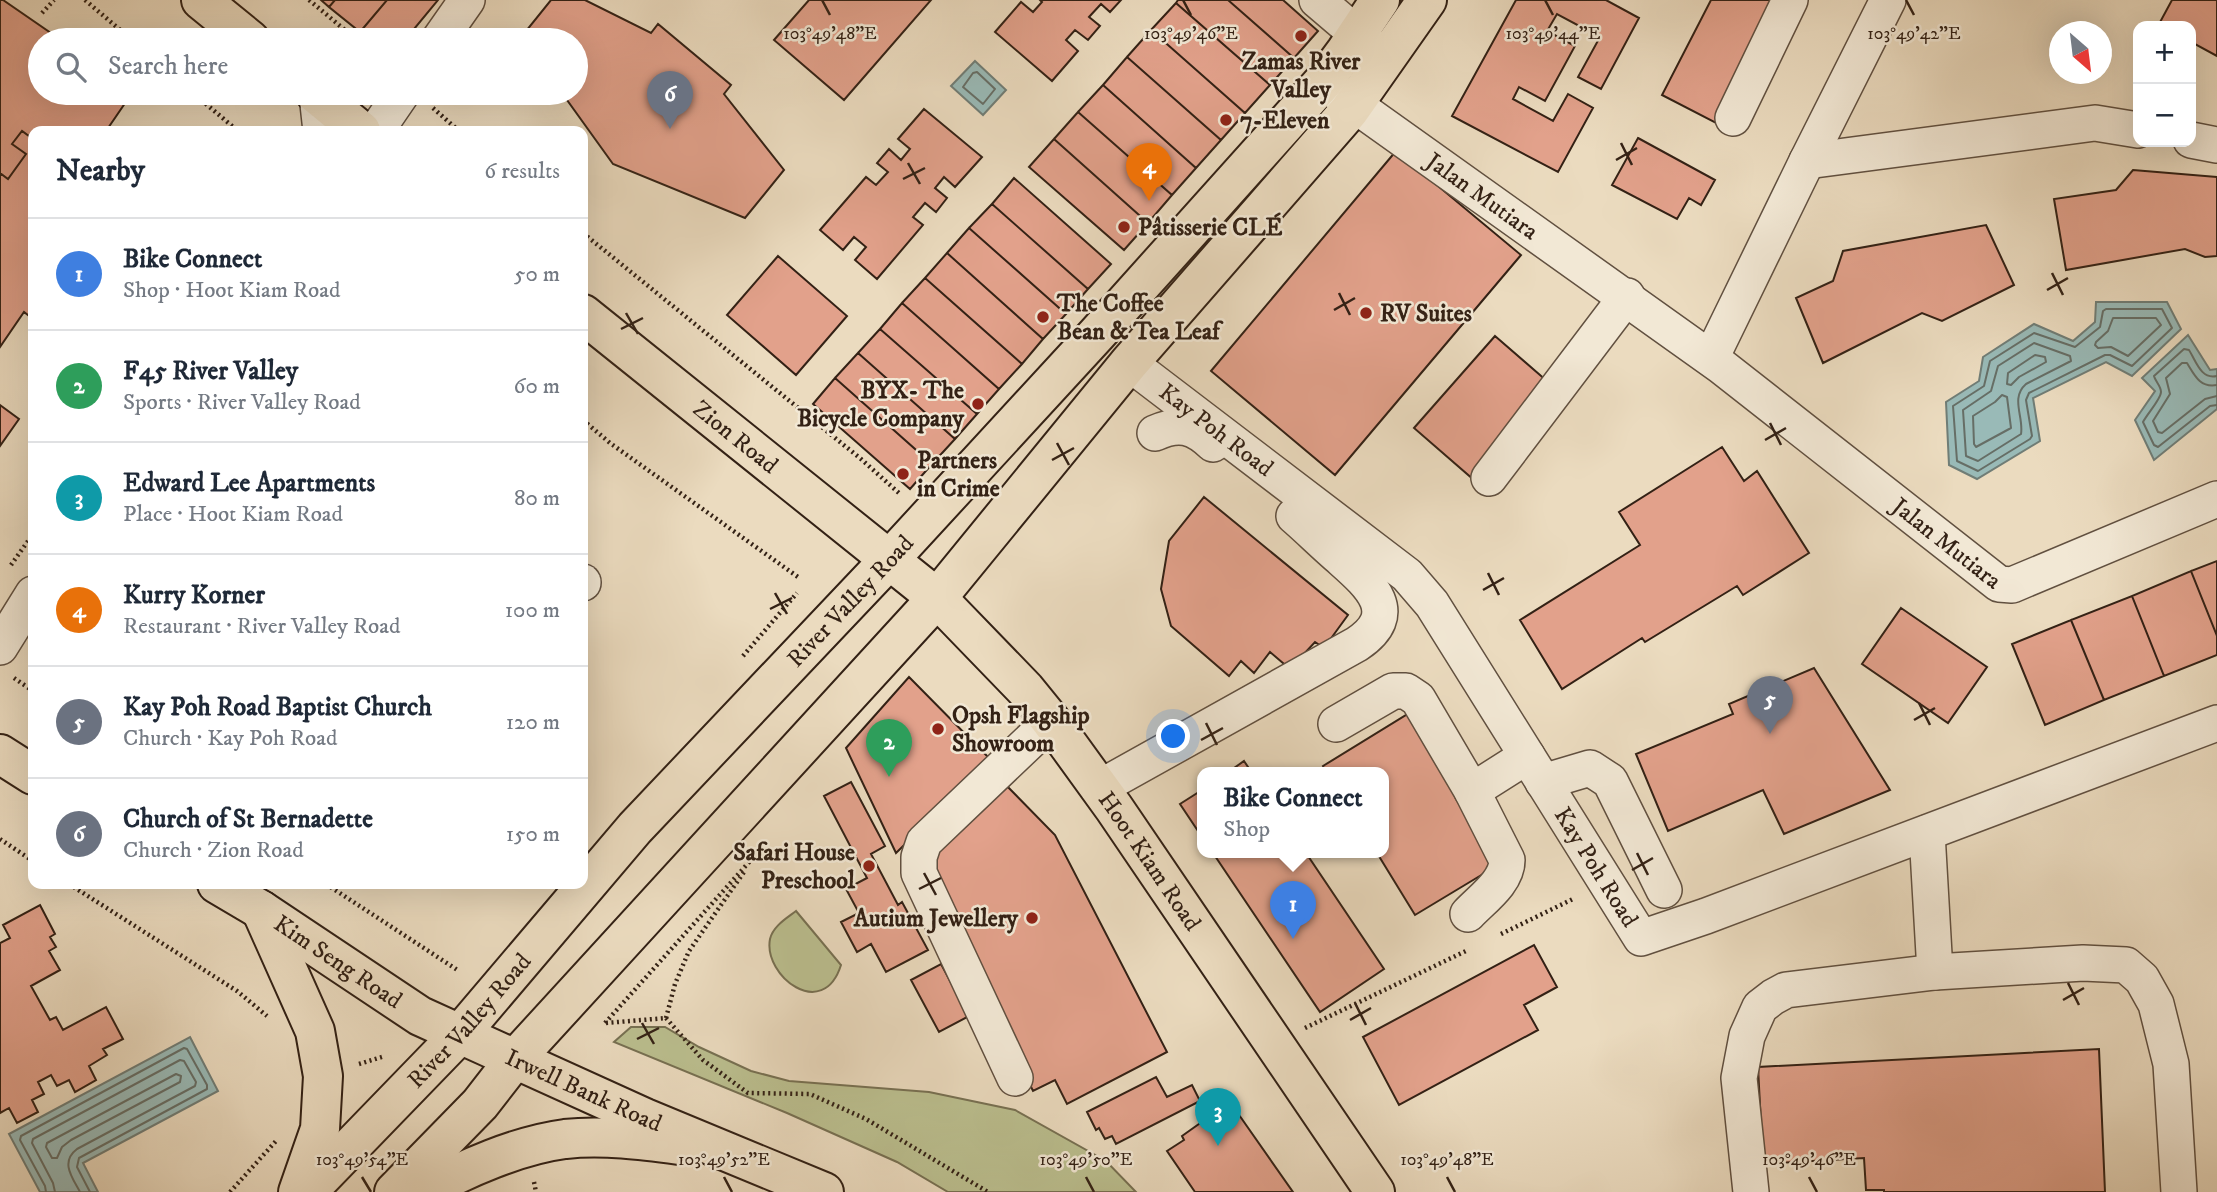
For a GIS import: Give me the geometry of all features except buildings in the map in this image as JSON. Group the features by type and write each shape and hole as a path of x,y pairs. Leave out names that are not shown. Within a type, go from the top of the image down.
{"main road":[{"path":"201,0 235,28"},
{"name":"River Valley Road","path":"588,883 635,828 889,560 1097,334 1323,82 1380,0"},
{"path":"394,1192 480,1104 515,1059 937,598 1129,363 1354,104 1427,0"},
{"path":"318,106 352,126"},
{"name":"Zion Road","path":"588,318 889,560"},
{"name":"Hoot Kiam Road","path":"889,560 937,598 984,644 1051,721 1375,1192"},
{"path":"0,754 28,772"},
{"name":"Kim Seng Road","path":"225,889 420,1016 460,1034"},
{"name":"River Valley Road","path":"307,1192 460,1034 583,889"},
{"path":"261,910 315,1031 323,1076 320,1129 298,1192"},
{"name":"Irwell Bank Road","path":"460,1034 726,1152 824,1192"},
{"path":"423,1192 466,1170 527,1148 566,1139 632,1139 726,1152"}],"street":[{"path":"447,28 467,0"},
{"path":"1317,0 1387,59"},
{"path":"1733,118 1790,0"},
{"path":"1711,358 1888,0"},
{"name":"Jalan Mutiara","path":"1323,82 1711,358 1999,584 2012,584 2217,499"},
{"path":"381,126 403,105"},
{"path":"1807,160 2095,123 2133,129"},
{"path":"2196,141 2217,145"},
{"path":"1489,478 1627,296"},
{"name":"Kay Poh Road","path":"1129,363 1378,572 1407,575 1432,604 1641,938 1706,916 2217,723"},
{"path":"1099,788 1357,644 1375,630 1379,617 1378,572 1193,429 1172,426 1155,433"},
{"path":"0,647 28,602"},
{"path":"1336,724 1393,691 1406,691 1418,699 1472,791 1507,860 1507,870 1470,931"},
{"path":"1014,1078 919,873 919,857 924,842 1051,721"},
{"path":"1472,791 1535,769 1590,768 1610,781 1664,890"},
{"path":"1927,833 1935,972"},
{"path":"1751,1192 1739,1078 1746,1036 1760,1007 1773,997 1786,989 1935,972 2083,963 2126,965 2142,979 2156,1004 2171,1063 2179,1192"}],"path":[{"path":"42,13 54,0"},
{"path":"85,0 118,28"},
{"path":"309,0 343,28"},
{"path":"207,105 232,126"},
{"path":"425,105 452,126"},
{"path":"588,237 861,459 904,498"},
{"path":"588,424 610,443 798,578"},
{"path":"7,570 28,541"},
{"path":"0,839 28,858"},
{"path":"666,1018 675,984 689,951 756,855"},
{"path":"1496,936 1606,883"},
{"path":"77,889 237,991 266,1014 272,1024"},
{"path":"334,889 459,971"},
{"path":"1273,1044 1470,931"},
{"path":"605,1023 666,1018"},
{"path":"666,1018 703,1060 748,1093 810,1094 866,1119 988,1192"},
{"path":"230,1192 282,1134"}],"green space":[{"path":"796,911 841,965 832,982 821,990 809,992 796,987 785,979 770,953 770,939 774,930"},
{"path":"631,1027 665,1027 699,1047 751,1071 789,1081 929,1092 1015,1110 1106,1161 1136,1192 948,1192 897,1162 787,1113 614,1042"}],"water":[{"path":"975,61 1006,90 983,115 951,86"},
{"path":"2096,302 2167,302 2181,329 2132,376 2106,362 2033,398 2040,441 1977,479 1949,465 1946,402 1979,381 1983,357 2034,324 2073,341 2095,322"},
{"path":"2188,335 2210,370 2217,369 2217,409 2154,460 2135,420 2155,391 2142,378"},
{"path":"190,1037 218,1091 83,1163 98,1192 40,1192 9,1134"}],"place":[{"name":"Zamas River Valley","path":"1301,36"},
{"name":"7-Eleven","path":"1226,120"},
{"name":"Church of St Bernadette","path":"670,129"},
{"name":"Kurry Korner","path":"1149,201"},
{"name":"Pâtisserie CLÉ","path":"1124,227"},
{"name":"RV Suites","path":"1366,313"},
{"name":"The Coffee Bean & Tea Leaf","path":"1043,317"},
{"name":"BYX- The Bicycle Company","path":"978,404"},
{"name":"Partners in Crime","path":"903,474"},
{"name":"Opsh Flagship Showroom","path":"938,729"},
{"name":"Kay Poh Road Baptist Church","path":"1770,734"},
{"name":"F45 River Valley","path":"889,777"},
{"name":"Safari House Preschool","path":"869,866"},
{"name":"Autium Jewellery","path":"1032,918"},
{"name":"Bike Connect","path":"1293,939"},
{"name":"Edward Lee Apartments","path":"1218,1146"}]}
